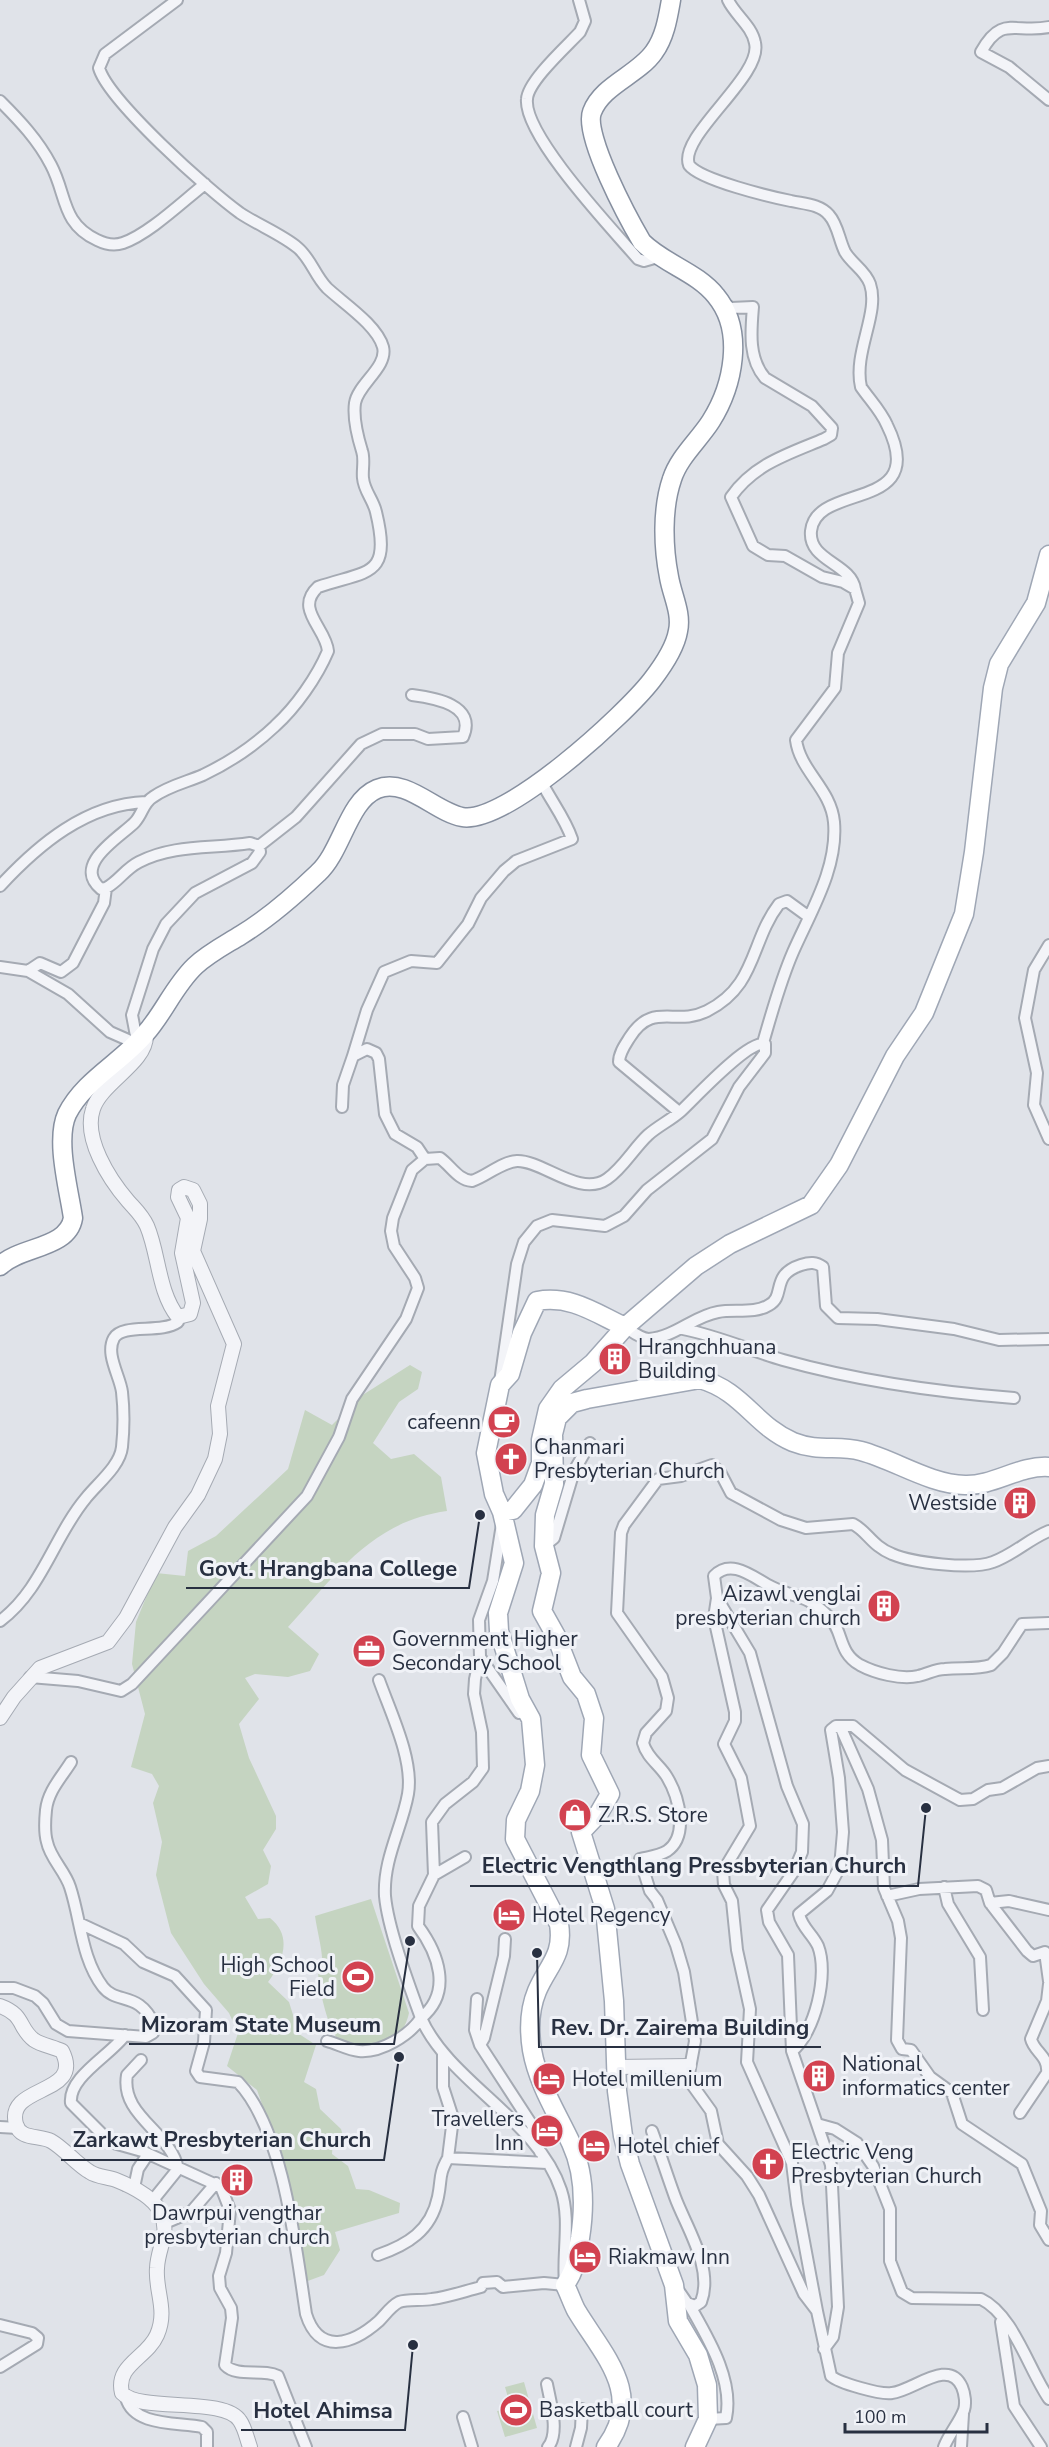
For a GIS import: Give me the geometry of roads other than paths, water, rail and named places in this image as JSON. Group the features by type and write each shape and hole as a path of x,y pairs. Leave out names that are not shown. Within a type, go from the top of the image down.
{"main road":[{"path":"0,1266 8,1258 60,1238 70,1229 73,1218 62,1139 66,1116 85,1090 139,1040 181,981 193,968 214,950 271,914 329,862 366,795 381,787 394,788 411,792 446,812 470,818 499,807 542,781 630,705 652,680 673,647 678,631 679,615 666,557 669,489 677,467 711,421 729,383 733,364 730,324 718,299 704,284 658,257 642,242 619,197 593,136 590,115 608,92 654,52 661,40 671,0"},
{"path":"503,1515 513,1510 533,1485 541,1463 541,1440 548,1409 562,1389 593,1363 625,1327 712,1255 811,1205 840,1165 895,1056 924,1013 964,914 974,852 988,721 999,664 1036,603 1049,555"},
{"path":"606,2447 621,2417 621,2392 618,2377 577,2311 565,2285 576,2268 584,2206 575,2156 545,2092 532,2053 530,2013 537,1991 559,1952 561,1938 559,1924 515,1839 516,1820 530,1791 535,1766 531,1719 519,1699 499,1631 498,1613 514,1563 486,1453 500,1385 510,1374 522,1333 537,1301 552,1299 575,1302 625,1327"},
{"path":"696,2447 708,2419 709,2398 703,2369 692,2343 678,2322 674,2284 630,2164 618,2104 614,2001 604,1909 581,1832 599,1813 610,1794 591,1755 594,1718 586,1694 572,1677 556,1636 542,1611 551,1573 544,1546 545,1515 554,1484 553,1434 557,1419 572,1403 700,1379 716,1384 732,1393 770,1429 790,1440 827,1450 859,1450 948,1484 967,1485 1022,1469 1049,1467"}],"street":[{"path":"0,886 47,840 72,825 104,810 127,803 146,802 162,791 222,765 276,726 304,691 328,651 323,636 310,615 308,604 312,592 318,587 369,572 377,565 379,558 376,511 364,488 363,452 358,442 355,402 382,356 382,344 350,306 326,287 308,258 297,247 265,230 205,184 108,88 99,68 105,54 177,0"},
{"path":"579,0 585,21 580,32 531,87 526,98 528,111 556,160 638,259 644,261 658,257"},
{"path":"30,1677 78,1681 121,1691 132,1684 307,1496 339,1437 352,1399 406,1319 417,1288 415,1278 394,1246 391,1231 403,1189 412,1170 425,1159 440,1158 464,1180 479,1179 506,1163 519,1161 565,1179 595,1185 609,1178 648,1135 679,1112 723,1071 763,1043 780,985 829,867 834,823 825,792 797,750 796,740 835,688 838,653 859,603 854,579 815,548 811,531 812,524 821,513 891,480 897,468 896,453 888,427 861,387 859,380 860,349 872,300 870,286 864,272 848,257 827,212 815,206 764,195 713,179 689,165 688,153 742,78 755,52 751,33 728,0"},
{"path":"1049,27 1035,30 1011,27 995,31 981,52 1009,67 1049,100"},
{"path":"0,101 26,126 44,152 52,166 71,220 80,230 101,242 120,244 136,237 205,184"},
{"path":"718,299 731,308 753,307 751,335 759,371 765,378 812,406 832,428 831,435 765,463 741,483 731,497 742,527 753,546 768,555 785,556 822,577 843,582 855,589"},
{"path":"139,1040 132,1015 153,949 173,914 195,893 252,863 257,858 259,846 296,817 361,744 382,734 415,734 428,738 463,737 467,729 465,718 456,707 438,698 412,695"},
{"path":"342,1107 343,1085 367,1010 384,972 411,961 437,963 468,924 481,898 504,870 516,861 572,839 566,823 553,806 542,781"},
{"path":"146,802 141,815 111,839 98,855 93,878 100,889 106,888 124,870 159,853 181,848 250,843 259,846"},
{"path":"28,971 40,963 61,972 73,963 104,903 106,888"},
{"path":"679,1112 618,1060 635,1029 648,1018 686,1016 707,1011 732,994 750,969 765,924 779,903 787,901 809,917"},
{"path":"1049,945 1035,970 1025,1018 1037,1073 1034,1097 1036,1112 1049,1140"},
{"path":"0,967 28,971 68,994 110,1032 146,1040 140,1052 94,1106 91,1127 93,1140 107,1169 147,1226 164,1287 178,1323 167,1329 129,1329 116,1335 113,1340 113,1361 122,1389 124,1422 121,1456 76,1509 35,1581 0,1621"},
{"path":"500,1385 513,1284 524,1242 537,1226 552,1220 605,1226 624,1216 647,1190 712,1139 738,1087 765,1053 766,1046 763,1043"},
{"path":"353,1056 367,1049 376,1053 379,1059 385,1114 395,1134 417,1147 425,1159"},
{"path":"0,1718 30,1677 53,1661 79,1655 108,1642 126,1618 175,1527 198,1495 215,1459 220,1434 218,1406 234,1344 229,1328 196,1263 193,1251 200,1219 200,1204 193,1190 184,1187 179,1190 178,1197 188,1218 182,1252 194,1303 190,1314 177,1317"},
{"path":"625,1327 646,1339 682,1329 716,1312 768,1306 775,1300 785,1273 790,1269 812,1263 823,1267 826,1306 838,1318 954,1329 999,1340 1049,1340"},
{"path":"682,1329 730,1340 783,1360 846,1374 957,1394 1014,1398"},
{"path":"544,1546 554,1538 574,1471 590,1443"},
{"path":"817,2311 804,2294 759,2195 716,2140 711,2111 688,2079 695,2042 684,1971 657,1900 650,1891 640,1859 669,1850 677,1839 680,1825 675,1792 643,1743 646,1733 666,1711 667,1690 662,1677 621,1621 615,1607 624,1525 658,1479 681,1476 712,1466 720,1472 731,1493 781,1520 806,1528 853,1524 870,1542 893,1555 953,1564 982,1564 1009,1554 1049,1531"},
{"path":"327,2041 349,2049 369,2052 405,2035 432,2009 440,1977 438,1959 432,1945 418,1926 419,1906 434,1875 430,1837 432,1822 445,1804 473,1782 483,1768 482,1732 474,1694 474,1679 480,1657 479,1620 493,1581 503,1515"},
{"path":"961,2447 962,2387 949,2375 939,2374 898,2392 876,2392 836,2380 831,2376 797,2204 792,2163 747,2062 750,2009 737,1950 732,1901 723,1878 723,1871 748,1832 750,1820 741,1778 724,1744 735,1722 735,1712 714,1618 717,1598 714,1576 725,1570 742,1570 773,1588 796,1594 816,1604 830,1617 840,1644 851,1659 874,1670 903,1677 923,1675 940,1669 991,1665 998,1660 1022,1624 1049,1623"},
{"path":"717,1598 750,1653 787,1786 803,1824 802,1852 794,1871 767,1910 769,1922 788,1955 792,2051 831,2165 838,2307 833,2337 824,2349"},
{"path":"480,1657 519,1713 528,1714"},
{"path":"79,1923 124,1944 143,1962 176,1976 206,2010 204,2042 196,2071 200,2077 238,2082 253,2100 271,2144 284,2191 306,2314 312,2328 322,2340 337,2342 355,2338 368,2330 400,2302 434,2299 482,2287 483,2283 497,2282 503,2287 544,2283 565,2285 565,2208 558,2182 540,2153 486,2093 442,2054 430,2037 421,2018 392,1929 385,1894 390,1853 408,1794 409,1780 402,1746 379,1680"},
{"path":"792,2051 805,2037 818,2003 821,1982 817,1944 803,1927 799,1914 827,1891 840,1868 843,1832 840,1778 837,1752 831,1738 831,1730 840,1726 852,1726 905,1770 960,1800 973,1799 988,1790 1002,1788 1037,1768 1049,1766"},
{"path":"840,1726 868,1789 882,1840 887,1896 898,1921 901,1938 897,2040 902,2049 911,2050 930,2077 952,2093 962,2124 1022,2164 1041,2211 1049,2240"},
{"path":"0,1988 14,1988 35,1996 43,2003 56,2024 68,2031 146,2037 153,2033 155,2026 152,2017 135,2000 115,1995 102,1986 90,1967 70,1885 50,1852 46,1837 49,1795 71,1762"},
{"path":"434,1875 465,1857"},
{"path":"887,1896 900,1891 944,1887 984,1888 988,1893 990,1903 1027,1951 1033,1956 1045,1952 1049,1982 1047,2001 1031,2039 1033,2047 1047,2063 1047,2076 1020,2113"},
{"path":"944,1887 948,1904 980,1957 983,2010"},
{"path":"990,1903 1009,1901 1049,1910"},
{"path":"480,2045 484,2038 504,1956 505,1939"},
{"path":"477,1999 475,2030 480,2045 532,2125 540,2153"},
{"path":"0,2006 19,2017 34,2040 62,2051 66,2062 62,2078 54,2086 29,2095 20,2104 15,2114 18,2128 24,2135 50,2141 91,2173 125,2185 153,2200 165,2223 164,2244 156,2270 162,2309 160,2325 153,2341 121,2374 119,2383 129,2406 137,2414 206,2429 207,2447"},
{"path":"125,2035 112,2050 78,2080 71,2093 72,2103 110,2142 148,2154 178,2169 216,2183 227,2198 230,2210 226,2253 219,2276 220,2288 231,2308 232,2318 225,2366 233,2370 266,2372 278,2376 306,2447"},
{"path":"378,2255 398,2249 413,2238 427,2223 438,2195 440,2170 448,2158 453,2118 443,2087 442,2054"},
{"path":"141,2060 127,2075 129,2102 165,2146 178,2169"},
{"path":"616,2067 689,2066"},
{"path":"817,2124 835,2129 857,2143 873,2166 890,2209 890,2260 902,2292 912,2298 981,2299 996,2308 1049,2399"},
{"path":"0,2127 18,2128"},
{"path":"652,2131 674,2194 698,2252 704,2294 698,2305 690,2306"},
{"path":"125,2185 135,2183 138,2169 148,2154"},
{"path":"448,2158 547,2163"},
{"path":"153,2200 178,2169"},
{"path":"165,2223 190,2212 216,2183"},
{"path":"674,2284 690,2306 712,2347 726,2393 726,2418 708,2419"},
{"path":"1000,2317 1014,2406 1041,2447"},
{"path":"0,2325 32,2333 38,2338 37,2344 0,2367"},
{"path":"547,2385 553,2446"},
{"path":"126,2398 146,2403 191,2405 234,2415 240,2421 250,2447"},
{"path":"576,2447 581,2428 582,2409"},
{"path":"944,2447 963,2412"},
{"path":"463,2418 472,2447"}],"place":[{"name":"Hrangchhuana Building","path":"615,1359"},
{"name":"cafeenn","path":"504,1422"},
{"name":"Chanmari Presbyterian Church","path":"511,1459"},
{"name":"Westside","path":"1020,1503"},
{"name":"Govt. Hrangbana College","path":"480,1515"},
{"name":"Aizawl venglai presbyterian church","path":"884,1606"},
{"name":"Government Higher Secondary School","path":"369,1651"},
{"name":"Electric Vengthlang Pressbyterian Church","path":"926,1808"},
{"name":"Z.R.S. Store","path":"575,1815"},
{"name":"Hotel Regency","path":"509,1915"},
{"name":"Mizoram State Museum","path":"410,1941"},
{"name":"Rev. Dr. Zairema Building","path":"537,1953"},
{"name":"High School Field","path":"358,1977"},
{"name":"Zarkawt Presbyterian Church","path":"399,2057"},
{"name":"National informatics center","path":"819,2076"},
{"name":"Hotel millenium","path":"549,2079"},
{"name":"Travellers Inn","path":"547,2131"},
{"name":"Hotel chief","path":"594,2146"},
{"name":"Electric Veng Presbyterian Church","path":"768,2164"},
{"name":"Dawrpui vengthar presbyterian church","path":"237,2180"},
{"name":"Riakmaw Inn","path":"585,2257"},
{"name":"Hotel Ahimsa","path":"413,2345"},
{"name":"Basketball court","path":"516,2410"}]}
